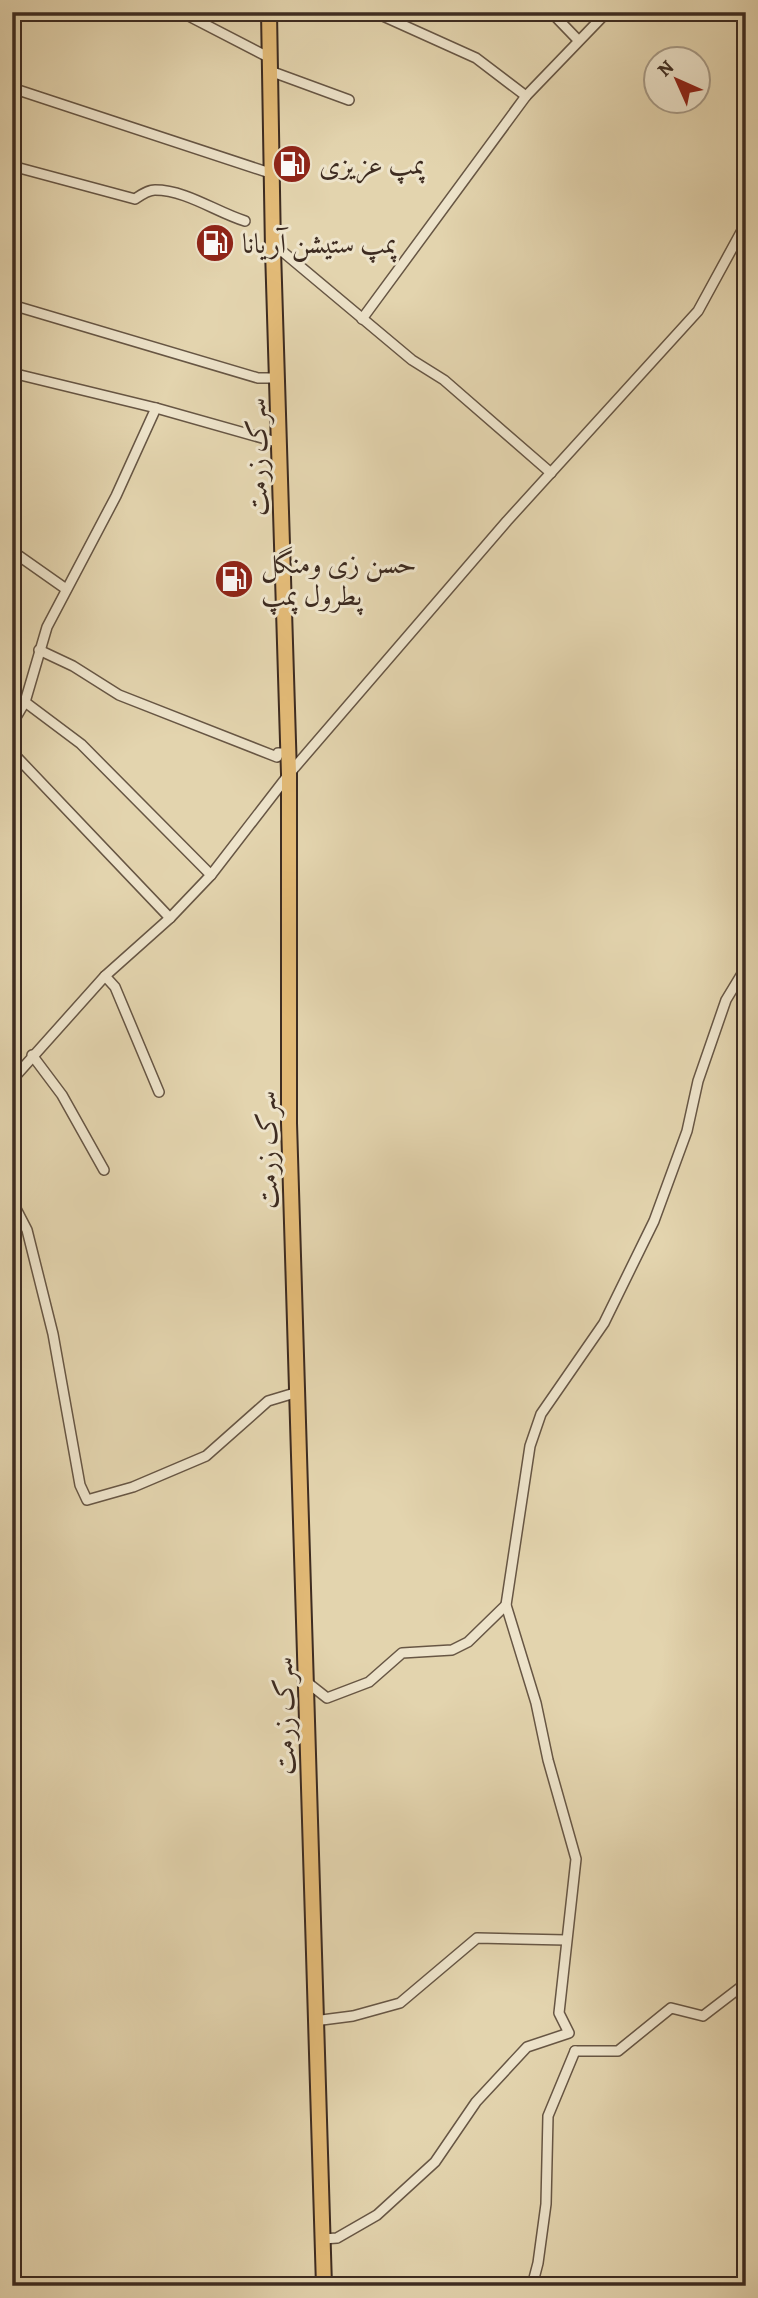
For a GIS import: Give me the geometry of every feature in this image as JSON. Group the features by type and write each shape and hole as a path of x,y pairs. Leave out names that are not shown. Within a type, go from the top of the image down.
{"highway":[{"name":"سرک زرمت","path":"269,12 273,250 289,774 289,1123 324,2286"}],"street":[{"path":"181,12 270,65 349,100"},
{"path":"374,12 476,58 526,96"},
{"path":"551,12 578,40"},
{"path":"362,319 526,96 607,12"},
{"path":"12,88 273,174"},
{"path":"12,166 135,199 152,189 179,193 245,221"},
{"path":"12,1080 105,976 170,918 211,875 289,774 551,473 698,311 746,223"},
{"path":"273,250 283,252 362,319 444,380 551,473"},
{"path":"12,305 258,378 278,378"},
{"path":"12,373 156,408 280,443"},
{"path":"12,724 25,702 38,650 66,589 116,496 156,408"},
{"path":"12,551 66,589"},
{"path":"38,650 73,666 119,695 277,757 278,753 287,753"},
{"path":"25,702 81,744 211,875"},
{"path":"12,752 170,918"},
{"path":"323,2239 337,2238 362,2227 435,2162 476,2102 527,2047 566,2037 569,2033 559,2013 576,1859 548,1760 526,1667 506,1605 530,1446 541,1414 604,1323 643,1245 683,1143 698,1081 726,1000 746,967"},
{"path":"105,976 115,987 159,1092"},
{"path":"32,1055 62,1095 104,1170"},
{"path":"12,1201 27,1230 53,1334 80,1485 87,1500 133,1487 206,1456 268,1401 298,1392"},
{"path":"307,1683 327,1698 369,1682 402,1653 452,1650 468,1642 506,1605"},
{"path":"314,2021 353,2016 400,2003 477,1938 566,1940"},
{"path":"575,2052 618,2051 671,2008 703,2017 746,1983"},
{"path":"566,2037 575,2052"},
{"path":"532,2286 546,2204 548,2116 575,2052"}],"place":[{"name":"پمپ عزیزی","path":"292,164"},
{"name":"پمپ ستیشن آریانا","path":"215,243"},
{"name":"حسن زی ومنگل پطرول پمپ","path":"234,579"}]}
